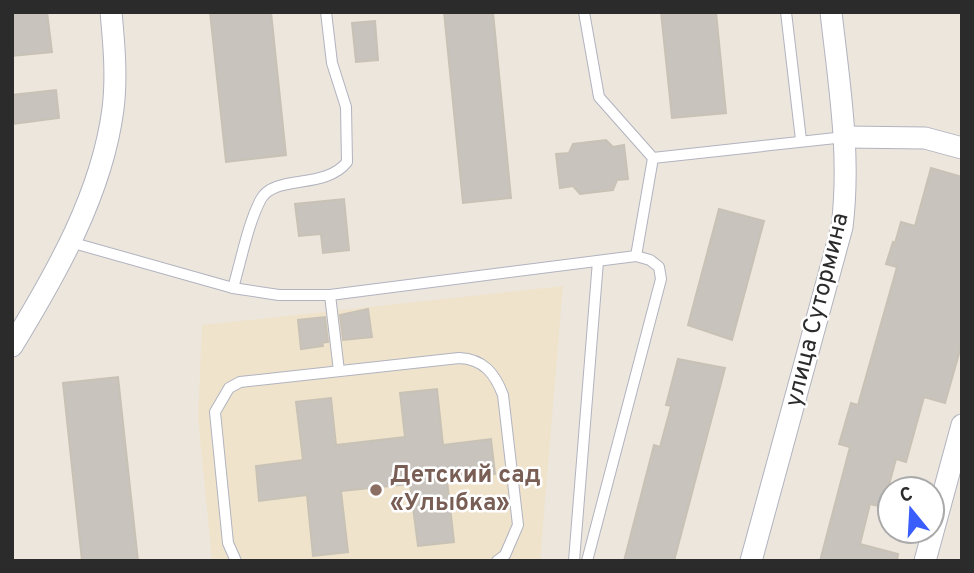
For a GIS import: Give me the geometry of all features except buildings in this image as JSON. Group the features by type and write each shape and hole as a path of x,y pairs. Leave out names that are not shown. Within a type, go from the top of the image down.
{"street":[{"path":"12,346 71,242 89,197 113,110 115,73 111,12"},
{"name":"улица Сутормина","path":"751,561 842,227 847,186 845,137 831,12"},
{"path":"845,137 925,138 962,148"},
{"path":"925,561 962,425"}],"lane":[{"path":"233,288 261,198 274,188 329,177 347,162 346,107 332,63 326,12"},
{"path":"584,12 599,97 653,158"},
{"path":"786,12 801,140"},
{"path":"653,158 845,137"},
{"path":"636,256 653,158"},
{"path":"71,242 233,288 279,295 330,295 636,256 650,260 659,267 662,279 587,561"},
{"path":"574,561 598,261"},
{"path":"330,295 339,371"},
{"path":"236,561 228,543 215,412 229,388 240,382 459,358 469,359 495,376 503,395 518,525 505,555 497,561"}],"shaded area":[{"name":"Детский сад «Улыбка»","path":"563,286 540,561 212,561 198,418 202,325"}],"place":[{"name":"Детский сад «Улыбка»","path":"376,490"}]}
